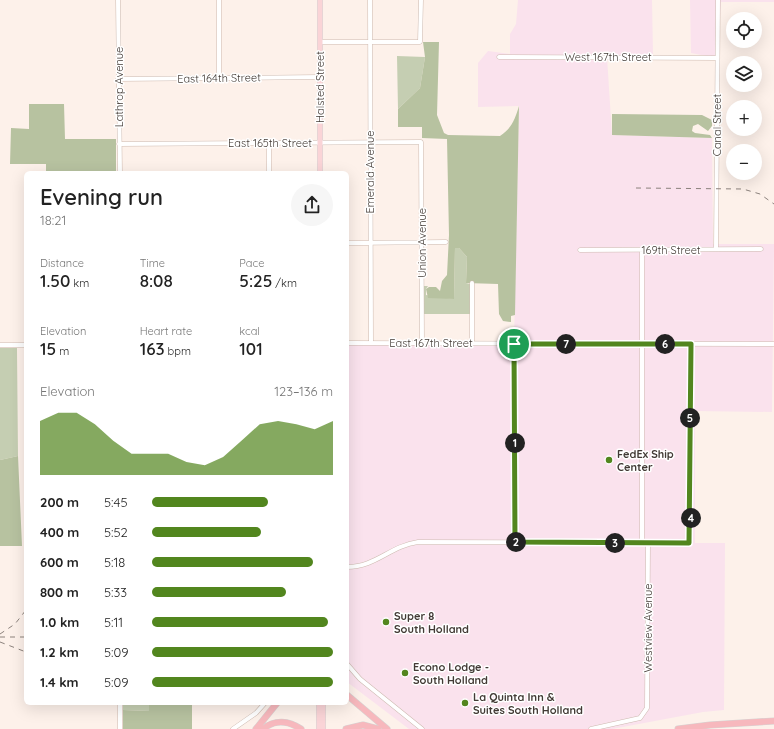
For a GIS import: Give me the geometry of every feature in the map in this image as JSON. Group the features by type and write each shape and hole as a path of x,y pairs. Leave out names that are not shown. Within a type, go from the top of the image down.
{"highway":[{"path":"349,696 387,729"},
{"path":"256,729 276,705"},
{"path":"263,729 270,724 280,722 291,724 301,729"},
{"path":"678,729 710,725 774,722"},
{"path":"346,729 363,725 378,729"}],"main road":[{"name":"Halsted Street","path":"320,0 320,171"},
{"path":"319,705 319,729"},
{"path":"323,705 323,729"}],"street":[{"name":"Lathrop Avenue","path":"118,0 120,171"},
{"path":"219,0 219,78"},
{"name":"Emerald Avenue","path":"370,0 371,343"},
{"path":"320,42 420,42 421,0"},
{"name":"Canal Street","path":"716,249 718,0"},
{"name":"West 167th Street","path":"499,57 717,58"},
{"name":"East 164th Street","path":"118,79 320,77"},
{"name":"East 165th Street","path":"119,144 421,142"},
{"name":"Union Avenue","path":"421,142 422,343"},
{"path":"269,143 269,171"},
{"path":"349,243 446,242"},
{"name":"169th Street","path":"580,250 761,249"},
{"path":"642,250 642,543"},
{"path":"472,283 472,344"},
{"name":"East 167th Street","path":"349,343 774,344"},
{"path":"514,344 515,542"},
{"path":"349,567 366,565 404,544 421,542 689,543 691,344"},
{"path":"0,345 24,345"},
{"name":"Westview Avenue","path":"591,729 637,720 646,713 648,702 648,543"},
{"path":"349,666 360,679 422,729"},
{"path":"120,705 120,729"},
{"path":"232,729 256,713 263,705"}],"shaded area":[{"path":"518,0 652,0 653,54 607,57 612,135 712,138 713,244 774,244 772,412 695,411 695,543 725,543 724,710 703,712 612,729 409,729 349,684 349,343 514,343 519,106 478,107 478,63 488,51 510,54 510,34 516,24"},
{"path":"690,0 774,0 774,2 721,2 717,58 691,53"}],"green space":[{"path":"423,42 439,42 437,115 444,133 448,135 500,136 512,123 519,106 515,315 511,316 511,322 503,321 499,314 498,284 466,283 467,257 459,248 455,248 454,299 428,298 426,289 429,287 436,287 440,291 442,281 447,275 449,235 447,139 422,138 422,127 398,127 398,109 420,88 425,57"},
{"path":"397,56 425,57 420,88 398,109"},
{"path":"29,104 64,104 65,139 116,139 116,171 46,171 46,164 10,164 11,128 29,129"},
{"path":"612,114 702,115 712,120 712,126 708,131 698,124 693,126 692,131 695,133 710,135 712,138 612,135"},
{"path":"455,248 459,248 467,257 466,283 470,284 470,314 424,314 423,286 428,286 426,289 426,295 454,299"},
{"path":"0,348 17,348 18,456 0,460"},
{"path":"18,456 22,546 0,546 0,460"},
{"path":"123,705 149,705 149,711 123,710"},
{"path":"149,705 192,705 192,729 123,729 123,710 149,711"}],"railway":[{"path":"636,188 743,189 760,194 774,204"},
{"path":"0,634 15,624 24,613"},
{"path":"0,637 24,637"},
{"path":"0,642 24,651"}],"place":[{"name":"FedEx Ship Center","path":"609,460"},
{"name":"Super 8 South Holland","path":"386,622"},
{"name":"Econo Lodge - South Holland","path":"405,673"},
{"name":"La Quinta Inn & Suites South Holland","path":"465,703"}],"route":[{"path":"514,344 691,344 691,539 689,543 515,542 514,344"}]}
